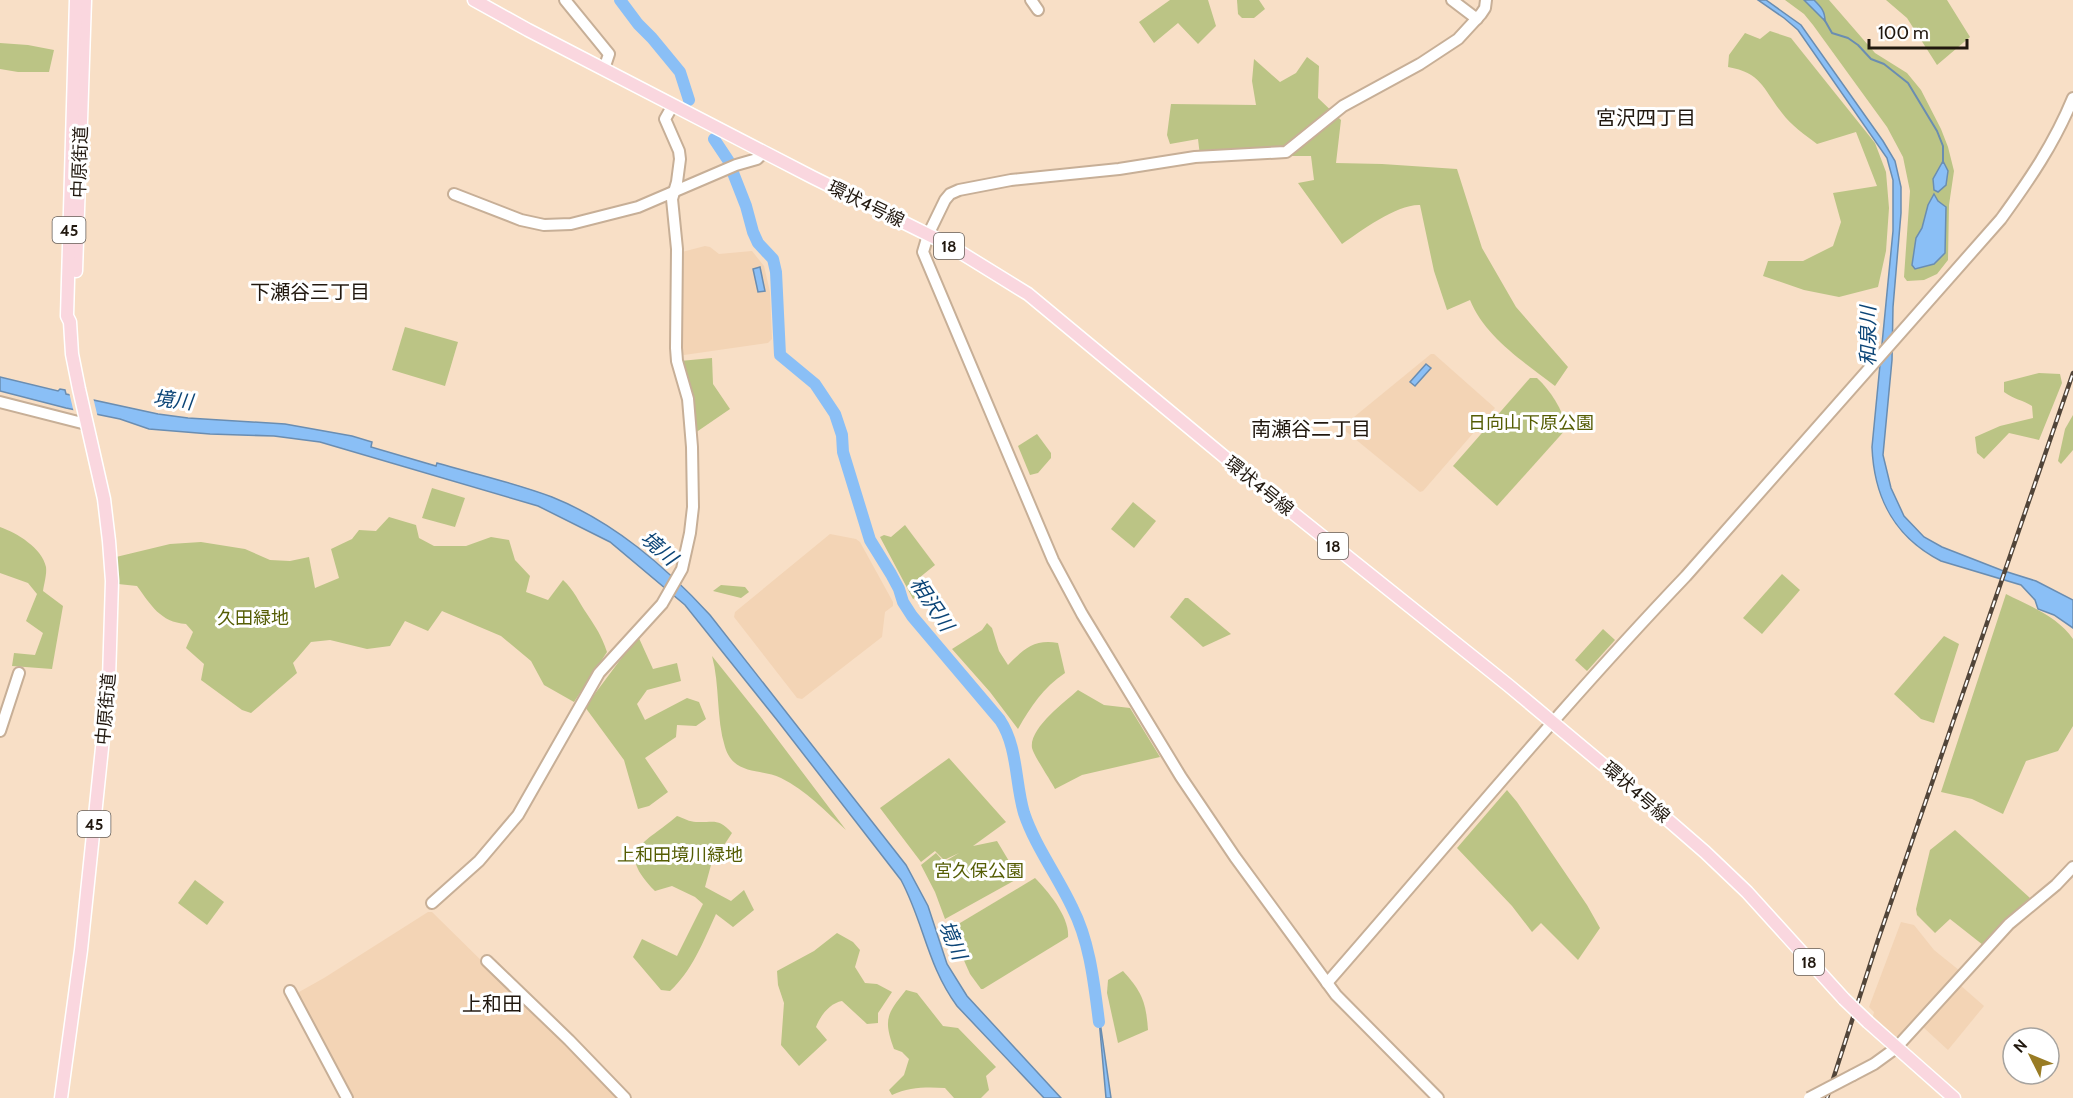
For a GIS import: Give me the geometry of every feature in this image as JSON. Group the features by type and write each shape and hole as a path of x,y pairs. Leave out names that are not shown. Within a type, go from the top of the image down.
{"main road":[{"name":"中原街道","path":"61,1098 81,950 104,731 112,622 112,571 108,522 72,354 70,322 67,316 76,0"},
{"name":"中原街道","path":"70,322 75,310 85,0"},
{"name":"環状4号線","path":"474,0 928,235 997,274 1048,309 1268,493 1553,722 1728,873 1844,999 1954,1098"}],"street":[{"path":"565,0 609,54 604,69"},
{"path":"1031,0 1038,10"},
{"path":"1452,0 1477,19"},
{"path":"1438,1098 1336,995 1181,777 1063,581 1022,490 923,252 928,235 945,200 950,194 959,190 1011,180 1119,169 1195,157 1286,152 1336,111 1449,46 1477,19 1485,8 1486,0"},
{"path":"1327,983 1553,722 1686,576 2001,219 2031,178 2060,129 2073,98"},
{"path":"432,903 479,861 518,815 599,673 666,599 680,572 690,533 693,477 690,409 677,361 678,249 672,199 680,159 679,151 665,120 673,105"},
{"path":"454,194 508,217 557,226 586,222 621,213 757,159 764,152"},
{"path":"0,402 86,422"},
{"path":"0,731 19,673"},
{"path":"1809,1098 1874,1064 1896,1048 2010,924 2056,885 2073,867"},
{"path":"487,961 625,1098"},
{"path":"290,991 347,1098"}],"shaded area":[{"path":"705,246 719,254 752,251 764,266 770,292 772,339 768,343 684,355 681,353 682,252"},
{"path":"1431,354 1434,354 1495,408 1420,492 1343,429 1343,426"},
{"path":"830,534 856,539 860,542 893,602 893,606 885,612 882,637 802,699 797,698 734,617 735,612"},
{"path":"428,912 432,912 559,1037 617,1098 352,1098 297,996 299,992"},
{"path":"1901,922 1914,925 1934,950 1960,971 1901,1038 1895,1036 1873,1016 1874,1012 1869,1007"},
{"path":"1960,985 1984,1006 1948,1050 1923,1027"}],"green space":[{"path":"1170,0 1208,0 1216,26 1198,44 1178,23 1154,43 1139,22"},
{"path":"1237,0 1259,0 1265,9 1254,18 1242,18 1238,14"},
{"path":"1785,0 1829,0 1875,53 1907,73 1921,90 1941,129 1954,171 1949,205 1948,260 1937,274 1924,280 1907,281 1904,277 1910,191 1903,157 1887,127 1813,25 1804,14"},
{"path":"1886,0 1947,0 1970,37 1937,65 1907,18"},
{"path":"1770,31 1791,38 1875,143 1886,172 1889,208 1886,251 1878,287 1839,297 1804,290 1763,276 1768,261 1803,261 1833,246 1841,222 1833,193 1877,186 1856,132 1817,144 1798,130 1786,117 1761,83 1748,73 1728,67 1729,55 1745,33 1760,39"},
{"path":"0,43 54,50 49,72 18,72 0,69"},
{"path":"1307,57 1319,66 1318,98 1341,120 1336,163 1457,169 1482,248 1516,307 1568,367 1555,386 1495,337 1485,326 1470,300 1447,310 1434,271 1420,205 1390,213 1342,244 1298,183 1314,180 1311,156 1200,156 1198,139 1170,144 1167,135 1171,104 1256,105 1252,81 1254,59 1280,82 1296,73"},
{"path":"405,327 458,342 445,386 392,370"},
{"path":"712,358 713,384 730,409 695,433 680,361"},
{"path":"2039,373 2060,374 2062,383 2039,440 2009,433 1984,459 1977,453 1975,437 2000,426 2033,418 2032,406 2004,392 2004,382"},
{"name":"日向山下原公園","path":"1530,378 1537,378 1551,395 1559,407 1567,428 1497,506 1453,466"},
{"path":"2073,415 2073,450 2061,464 2058,461 2065,429"},
{"path":"1037,434 1051,453 1051,458 1038,473 1030,475 1018,446"},
{"path":"432,488 465,498 455,527 422,518"},
{"path":"1133,502 1156,521 1134,548 1111,529"},
{"name":"久田緑地","path":"389,517 416,525 419,538 434,546 466,546 491,537 509,540 515,560 530,576 526,592 548,600 563,580 567,584 596,628 607,652 574,702 544,685 531,661 501,636 442,611 428,631 405,621 390,646 367,649 330,640 311,642 293,663 297,673 251,713 242,710 201,680 204,664 186,648 193,632 186,624 177,623 163,616 137,586 118,584 116,557 170,544 201,542 245,549 270,560 290,561 309,557 315,588 339,578 331,549 352,539 359,530 376,531"},
{"path":"905,525 935,565 914,582 918,596 913,599 880,537 884,535 891,537"},
{"path":"0,527 21,537 40,554 46,567 43,591 63,606 52,669 12,666 14,653 35,655 43,633 26,621 37,594 28,583 0,573"},
{"path":"1782,574 1800,590 1762,634 1743,618"},
{"path":"721,585 745,587 749,592 741,598 713,591"},
{"path":"2006,594 2052,618 2073,639 2073,726 2058,751 2026,761 2003,814 1972,799 1941,792"},
{"path":"1185,598 1188,598 1231,634 1203,647 1170,617"},
{"path":"987,623 992,628 999,651 1008,665 1030,646 1042,642 1058,643 1065,673 1038,698 1018,729 990,692 952,649 982,630"},
{"path":"1603,629 1615,640 1587,671 1575,660"},
{"path":"638,636 653,669 677,663 681,681 647,690 637,704 645,720 687,698 699,702 706,719 696,726 677,725 676,737 645,758 668,792 649,806 638,809 624,760 585,707"},
{"path":"1944,636 1959,644 1934,723 1921,719 1894,694"},
{"path":"712,656 846,830 790,783 773,775 741,767 729,756 722,736"},
{"path":"1078,690 1104,705 1130,708 1160,757 1082,775 1055,789 1033,752 1033,740 1036,732 1049,716"},
{"name":"宮久保公園","path":"949,758 1006,822 973,846 997,841 1019,878 945,919 935,892 921,865 936,853 944,862 959,853 944,860 935,851 921,862 880,808"},
{"path":"1507,790 1587,905 1600,928 1578,960 1541,923 1532,932 1512,906 1457,848"},
{"name":"上和田境川緑地","path":"677,816 694,822 719,823 732,833 711,865 705,887 731,901 744,890 754,910 733,927 716,914 691,965 670,991 661,990 633,957 642,939 677,956 703,904 695,897 672,886 655,891 637,866 636,856 645,841"},
{"path":"1955,830 2030,898 1983,945 1950,919 1935,933 1917,915 1916,909 1930,850"},
{"path":"1035,878 1052,897 1062,913 1068,937 981,989 970,974 950,929"},
{"path":"195,880 224,902 207,925 178,903"},
{"path":"837,933 853,942 860,950 855,967 865,983 877,984 892,992 878,1013 878,1023 867,1024 842,1001 830,1007 816,1027 827,1040 799,1066 781,1045 784,1003 778,985 777,971 814,951"},
{"path":"1123,971 1142,998 1148,1030 1118,1043 1107,993 1108,980"},
{"path":"906,990 917,993 943,1026 958,1028 996,1067 986,1076 989,1090 981,1098 954,1098 945,1088 911,1089 892,1095 889,1090 904,1075 909,1059 902,1052 894,1049 888,1023 891,1011"}],"water":[{"path":"1758,0 1766,0 1801,25 1895,161 1901,187 1901,213 1893,307 1892,360 1883,455 1891,488 1904,516 1924,537 1942,547 2036,581 2073,600 2073,628 2054,615 2038,609 2035,600 2021,585 1941,561 1925,551 1899,528 1882,499 1877,483 1872,447 1893,231 1893,180 1887,158 1798,30"},
{"path":"1804,0 1814,0 1822,9 1825,21"},
{"path":"1943,161 1948,171 1946,185 1938,192 1934,190 1933,179"},
{"path":"1934,194 1938,201 1946,207 1945,253 1934,264 1915,269 1912,265 1916,238"},
{"path":"760,267 765,291 758,292 753,269"},
{"path":"1426,364 1431,368 1415,386 1410,382"},
{"path":"0,377 58,391 65,390 66,394 158,414 285,424 352,436 372,442 371,447 436,466 437,463 524,487 552,497 575,507 617,532 675,579 710,615 906,865 928,906 947,964 967,996 1061,1098 1044,1098 957,1006 939,975 901,880 685,605 610,542 538,506 320,442 274,436 149,429 120,419 0,391"},
{"path":"1098,1008 1111,1098 1106,1098"}],"pier":[{"path":"69,392 93,397 98,418 74,413"}],"waterway":[{"name":"相沢川","path":"620,0 680,72 689,100"},
{"path":"1824,19 1832,33 1848,38 1871,59 1884,64 1908,83 1937,131 1943,146 1943,163"},
{"name":"相沢川","path":"714,139 728,160 758,243 773,259 776,272 780,355 815,384 835,414 842,435 843,452 870,540 891,574 912,616 1000,720 1006,731 1013,753 1024,813 1040,849 1066,895 1083,934 1099,1022"}],"railway":[{"path":"1827,1098 1878,940 2073,373"}],"district":[{"name":"宮沢四丁目","path":"1646,118"},
{"name":"下瀬谷三丁目","path":"310,292"},
{"name":"南瀬谷二丁目","path":"1311,429"},
{"name":"上和田","path":"492,1004"}],"water label":[{"name":"和泉川","path":"1868,336"},
{"name":"境川","path":"173,400"},
{"name":"境川","path":"659,548"},
{"name":"境川","path":"953,940"}]}
